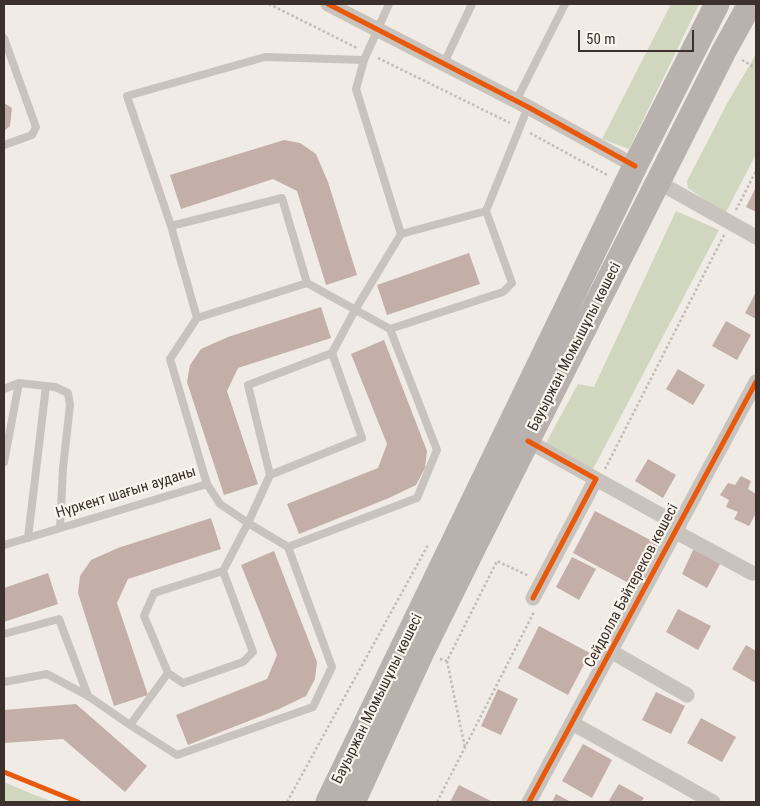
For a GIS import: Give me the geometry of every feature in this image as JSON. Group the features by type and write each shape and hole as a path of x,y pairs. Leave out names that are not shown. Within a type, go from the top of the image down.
{"main road":[{"name":"Бауыржан Момышұлы көшесі","path":"322,802 333,792 635,166 717,4"},
{"name":"Бауыржан Момышұлы көшесі","path":"358,796 422,652 658,182 750,4"}],"street":[{"path":"328,4 522,104 635,166"},
{"path":"658,182 756,237"},
{"name":"Сейдолла Бәйтереков көшесі","path":"529,802 612,652 677,528 750,408 756,382"},
{"path":"528,441 596,479 752,573"},
{"path":"534,598 596,479"},
{"path":"612,652 687,695"},
{"path":"572,723 713,802"}],"lane":[{"path":"389,4 365,57 356,89 400,234"},
{"path":"444,63 472,4"},
{"path":"390,329 503,292 512,283 486,211 520,127 522,104 565,4"},
{"path":"4,38 36,127 32,135 4,146"},
{"path":"307,283 197,318 171,226 128,96 265,57 365,57"},
{"path":"171,226 282,198 307,283 390,329 437,450 417,498 288,547"},
{"path":"223,571 252,652 243,662 183,683 168,673 144,616 154,593 223,571 270,475 248,385 332,353 400,234 486,211"},
{"name":"Нүркент шағын ауданы","path":"4,545 207,484 170,359 197,318"},
{"path":"270,475 362,438 332,353"},
{"path":"4,462 19,383"},
{"path":"4,389 19,383 55,387 68,393 70,405 63,468 60,528"},
{"path":"28,538 46,386"},
{"path":"4,682 47,674 88,696 177,755 313,707 332,667 288,547 220,504 207,484"},
{"path":"4,634 59,619 88,696"},
{"path":"130,725 168,673"}],"path":[{"path":"269,4 365,57 520,127 613,178"},
{"path":"465,748 447,661 497,561 542,583"},
{"path":"422,652 447,661"}],"green space":[{"path":"671,4 699,4 629,149 602,139"},
{"path":"756,54 756,154 725,214 688,188 687,181 728,102"},
{"path":"676,211 719,230 593,469 546,443 578,384 594,387"},
{"path":"4,782 32,794 54,802 4,802"}],"building":[{"path":"4,103 12,108 10,126 4,131"},
{"path":"284,140 300,143 316,154 328,182 357,275 326,285 297,191 273,179 181,209 170,175"},
{"path":"756,187 756,212 746,207"},
{"path":"469,253 480,284 387,315 377,285"},
{"path":"756,292 756,319 745,313"},
{"path":"321,307 331,338 238,368 227,391 258,484 224,495 187,382 190,365 201,349 228,337"},
{"path":"726,321 751,335 737,360 712,346"},
{"path":"384,340 427,451 425,468 416,485 389,498 299,534 287,504 378,468 387,444 351,354"},
{"path":"678,369 705,385 693,405 666,389"},
{"path":"648,459 676,475 663,498 635,481"},
{"path":"741,476 751,481 748,489 756,494 756,513 749,526 734,519 738,512 726,507 729,500 720,495 728,483 735,485"},
{"path":"595,511 658,544 636,587 573,553"},
{"path":"211,518 221,549 128,579 117,603 148,695 114,706 78,593 80,576 91,560 118,548"},
{"path":"694,548 720,564 707,588 682,574"},
{"path":"274,551 317,662 315,679 306,696 279,709 188,745 176,715 267,679 277,655 241,565"},
{"path":"572,557 596,569 579,600 556,587"},
{"path":"48,573 58,604 4,622 4,588"},
{"path":"678,609 711,626 698,650 666,632"},
{"path":"539,626 590,653 568,695 518,668"},
{"path":"746,645 756,651 756,683 732,669"},
{"path":"498,689 518,699 501,735 481,726"},
{"path":"656,692 685,706 671,734 642,720"},
{"path":"76,704 147,766 125,792 63,739 4,743 4,710"},
{"path":"701,718 736,737 722,762 687,743"},
{"path":"583,744 612,760 592,798 562,781"},
{"path":"619,784 644,798 641,802 608,802"},
{"path":"459,785 493,802 450,802"},
{"path":"556,794 571,802 552,802"}],"cycle path":[{"path":"328,4 528,107 635,166"},
{"path":"529,802 756,382"},
{"path":"528,441 596,479 533,598"},
{"path":"4,772 78,802"}]}
